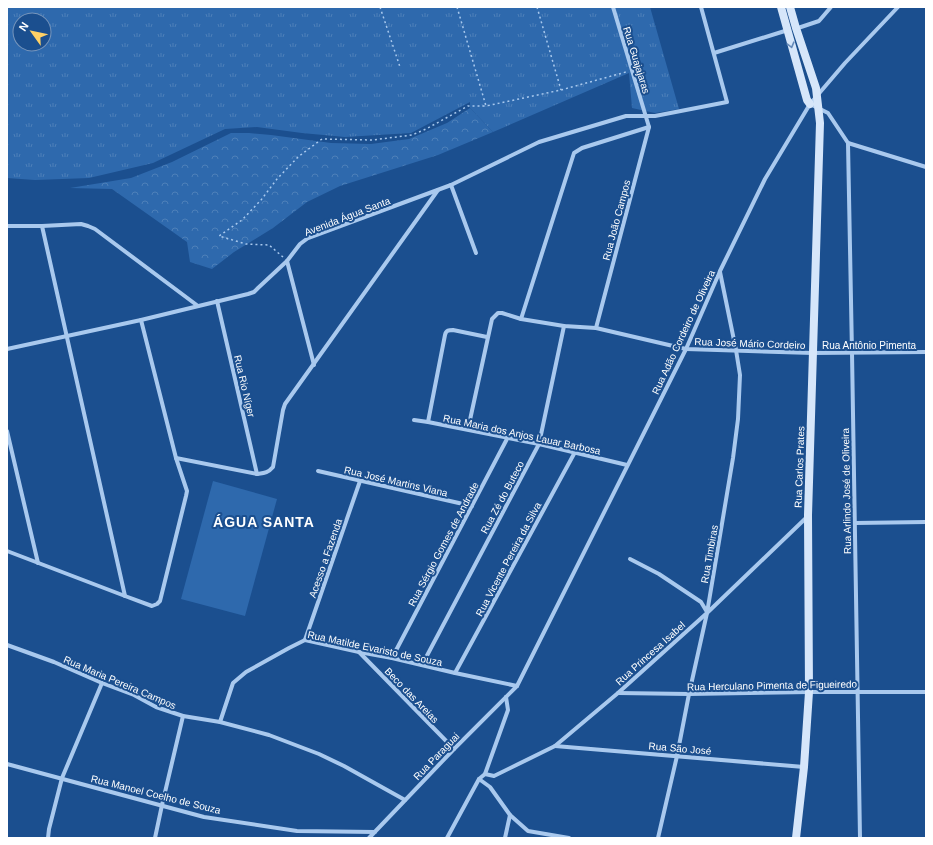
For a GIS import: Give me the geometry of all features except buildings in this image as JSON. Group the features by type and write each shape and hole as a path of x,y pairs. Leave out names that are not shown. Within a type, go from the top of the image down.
{"street":[{"name":"Rua Guajajaras","path":"613,7 646,117"},
{"path":"701,7 714,53 819,21 831,7"},
{"path":"781,7 792,29"},
{"path":"790,7 792,29 806,100 819,110 828,114 848,143 926,166"},
{"name":"Rua Adão Cordeiro de Oliveira","path":"516,686 686,349 720,271 765,179 810,104 844,63 898,7"},
{"name":"Rua Carlos Prates","path":"792,29 816,88 820,123 808,516 809,692 804,767 796,838"},
{"name":"Avenida Água Santa","path":"7,349 141,320 254,292 287,261 300,244 308,238 451,185 539,142 626,116 655,116 727,102 714,53"},
{"path":"521,318 574,153 582,148 649,127 646,117"},
{"name":"Rua João Campos","path":"596,328 649,127"},
{"name":"Rua Arlindo José de Oliveira","path":"848,143 860,838"},
{"path":"451,185 476,253"},
{"path":"176,458 257,474 270,471 273,467 285,404 438,190"},
{"path":"7,226 81,224 88,226 95,229 198,306"},
{"path":"42,226 125,596"},
{"path":"287,261 314,365"},
{"name":"Rua Timbiras","path":"658,838 707,613 733,458 738,419 740,375 720,271"},
{"name":"Rua Rio Níger","path":"217,301 257,474"},
{"name":"Rua José Mário Cordeiro","path":"487,337 492,319 498,313 502,313 564,326 596,328 686,349 813,353"},
{"path":"7,551 152,606 160,601 187,491 176,458 141,320"},
{"name":"Rua Zé do Buteco","path":"422,665 539,444 564,326"},
{"path":"428,422 445,335 447,331 453,330 487,337 468,429"},
{"name":"Rua Antônio Pimenta","path":"813,353 926,352"},
{"name":"Rua Maria dos Anjos Lauar Barbosa","path":"414,420 508,437 627,465"},
{"path":"7,431 38,563"},
{"name":"Rua Sérgio Gomes de Andrade","path":"392,658 508,437"},
{"name":"Rua Vicente Pereira da Silva","path":"455,674 574,452"},
{"name":"Rua José Martins Viana","path":"318,471 472,506"},
{"name":"Acesso a Fazenda","path":"305,640 360,481"},
{"name":"Rua Princesa Isabel","path":"485,774 494,776 555,746 618,693 707,613 808,516"},
{"path":"855,523 926,522"},
{"path":"630,559 659,574 701,602 707,613"},
{"name":"Rua Matilde Evaristo de Souza","path":"220,722 233,683 246,672 305,640 392,658 455,674 516,686"},
{"name":"Rua Maria Pereira Campos","path":"7,644 134,695 156,707 183,716 220,722 269,735 319,754 344,766 405,800"},
{"name":"Beco das Areias","path":"359,652 454,749"},
{"path":"48,838 62,778 102,683"},
{"name":"Rua Paraguai","path":"369,838 516,686"},
{"name":"Rua Herculano Pimenta de Figueiredo","path":"618,693 689,694 926,692"},
{"path":"447,838 480,779 485,774 508,710 506,697"},
{"path":"155,838 183,716"},
{"name":"Rua São José","path":"555,746 804,767"},
{"name":"Rua Manoel Coelho de Souza","path":"7,764 204,817 297,831 375,832"},
{"path":"480,779 490,787 510,815 528,831 569,838"},
{"path":"504,838 510,815"}],"path":[{"path":"380,7 400,67"},
{"path":"457,7 486,106"},
{"path":"536,7 561,90"},
{"path":"287,261 269,245 246,244 219,236 242,220 298,157 322,139 373,140 412,135 468,106 486,106 561,90 632,70"}],"green space":[{"path":"7,7 650,7 679,109 655,113 632,108 629,73 493,132 470,108 470,102 411,133 345,137 257,127 225,129 153,163 89,178 35,180 7,178"},
{"path":"470,108 493,132 438,155 340,186 307,202 273,228 234,252 212,269 190,262 187,242 112,189 70,188 131,178 172,162 231,133 271,135 331,143 371,144 409,139 447,123"},
{"path":"213,481 277,499 245,616 181,599"}],"district":[{"name":"ÁGUA SANTA","path":"264,522"}]}
